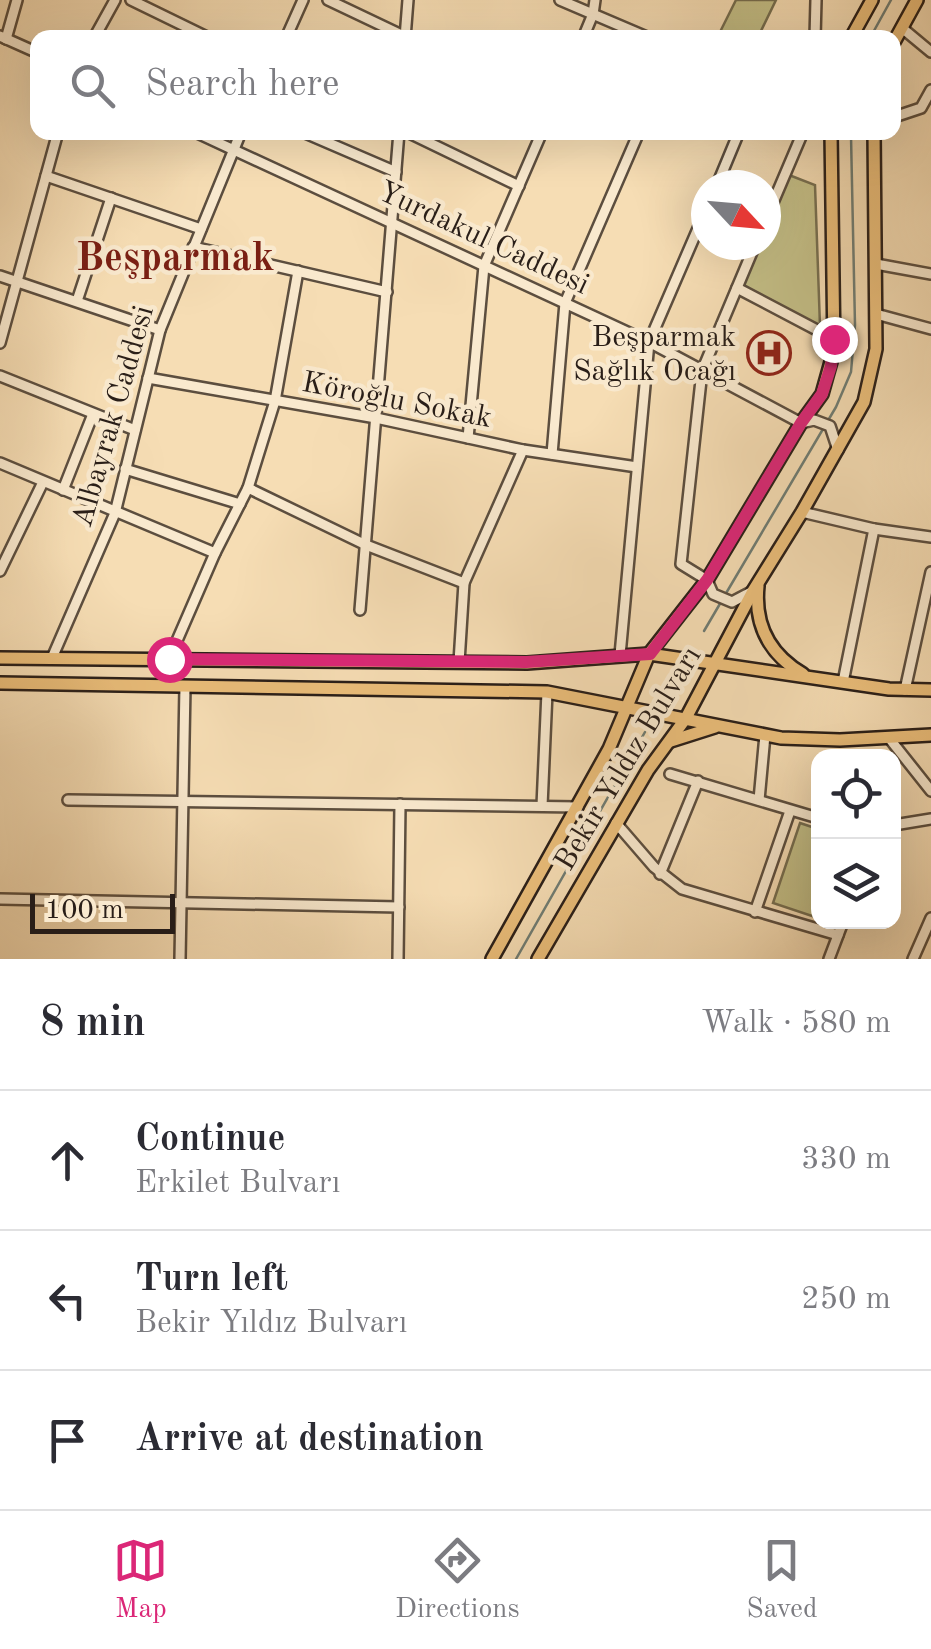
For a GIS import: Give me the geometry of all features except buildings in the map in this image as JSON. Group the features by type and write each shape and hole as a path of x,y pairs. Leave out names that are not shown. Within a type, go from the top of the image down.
{"main road":[{"path":"855,30 872,0"},
{"path":"902,28 917,0"},
{"name":"Bekir Yıldız Bulvarı","path":"494,957 578,807 650,654 707,580 808,421 827,382 834,339 831,140"},
{"name":"Bekir Yıldız Bulvarı","path":"538,959 616,824 686,718 756,586 858,415 876,349 874,140"},
{"path":"756,586 764,635 784,661 812,678"},
{"path":"0,658 526,662 650,654 905,690 931,690"},
{"path":"0,683 546,692 765,735 829,740 931,736"},
{"path":"668,744 684,735 725,726"}],"street":[{"path":"18,0 3,37 30,49"},
{"path":"99,30 116,0"},
{"path":"130,0 192,30"},
{"path":"290,30 304,0"},
{"path":"328,0 391,30"},
{"path":"406,30 408,0"},
{"path":"560,0 630,30"},
{"path":"587,30 596,0"},
{"path":"815,30 816,0"},
{"path":"902,28 931,52"},
{"path":"901,115 921,108 931,90"},
{"path":"0,343 56,140"},
{"name":"Yurdakul Caddesi","path":"212,140 649,342 808,421 830,426 838,450"},
{"name":"Albayrak Caddesi","path":"52,658 115,513 160,330 238,140"},
{"path":"322,140 396,172"},
{"path":"360,610 398,140"},
{"path":"424,140 519,186"},
{"path":"468,438 484,266 539,140"},
{"path":"552,454 564,302 635,140"},
{"path":"724,170 737,140"},
{"path":"781,184 800,140"},
{"path":"46,176 200,229"},
{"path":"77,301 112,198"},
{"path":"620,655 649,342 691,245"},
{"path":"193,247 387,292"},
{"path":"748,260 702,371 681,564 707,580 713,594 732,602 756,586"},
{"path":"876,264 931,274"},
{"path":"169,659 248,488 275,400 298,272"},
{"path":"0,276 160,330"},
{"path":"736,288 834,339"},
{"path":"876,314 931,329"},
{"path":"0,376 135,430"},
{"name":"Köroğlu Sokak","path":"148,378 637,468"},
{"path":"63,490 93,414"},
{"path":"459,662 464,583 523,450"},
{"path":"0,463 215,553"},
{"path":"125,470 240,504"},
{"path":"0,571 43,482"},
{"path":"248,488 366,545 464,583"},
{"path":"802,512 931,537"},
{"path":"844,682 874,529"},
{"path":"905,690 931,572"},
{"path":"180,959 185,686"},
{"path":"542,806 546,692"},
{"path":"759,800 765,735"},
{"path":"889,738 931,791"},
{"path":"670,774 811,816"},
{"path":"660,874 698,781"},
{"path":"68,800 578,807"},
{"path":"398,959 400,804"},
{"path":"755,912 790,811"},
{"path":"901,824 931,819"},
{"path":"616,824 660,874 692,894 838,936"},
{"path":"0,899 398,907"},
{"path":"912,959 931,918"},
{"path":"829,959 840,929"}],"shaded area":[{"path":"736,0 776,0 761,30 721,30"},
{"path":"789,175 815,185 820,326 813,328 738,289 751,260 781,260 781,193"},
{"path":"800,823 811,827 811,916 773,903"}],"waterway":[{"path":"874,30 891,0"},
{"path":"725,595 836,407 851,372 855,325 851,140"},
{"path":"704,631 721,602"},
{"path":"516,959 645,732"}],"place":[{"name":"Beşparmak Sağlık Ocağı","path":"769,353"}],"district":[{"name":"Beşparmak","path":"175,256"}],"route":[{"path":"169,659 526,662 650,654 707,580 822,394 834,339"}]}
